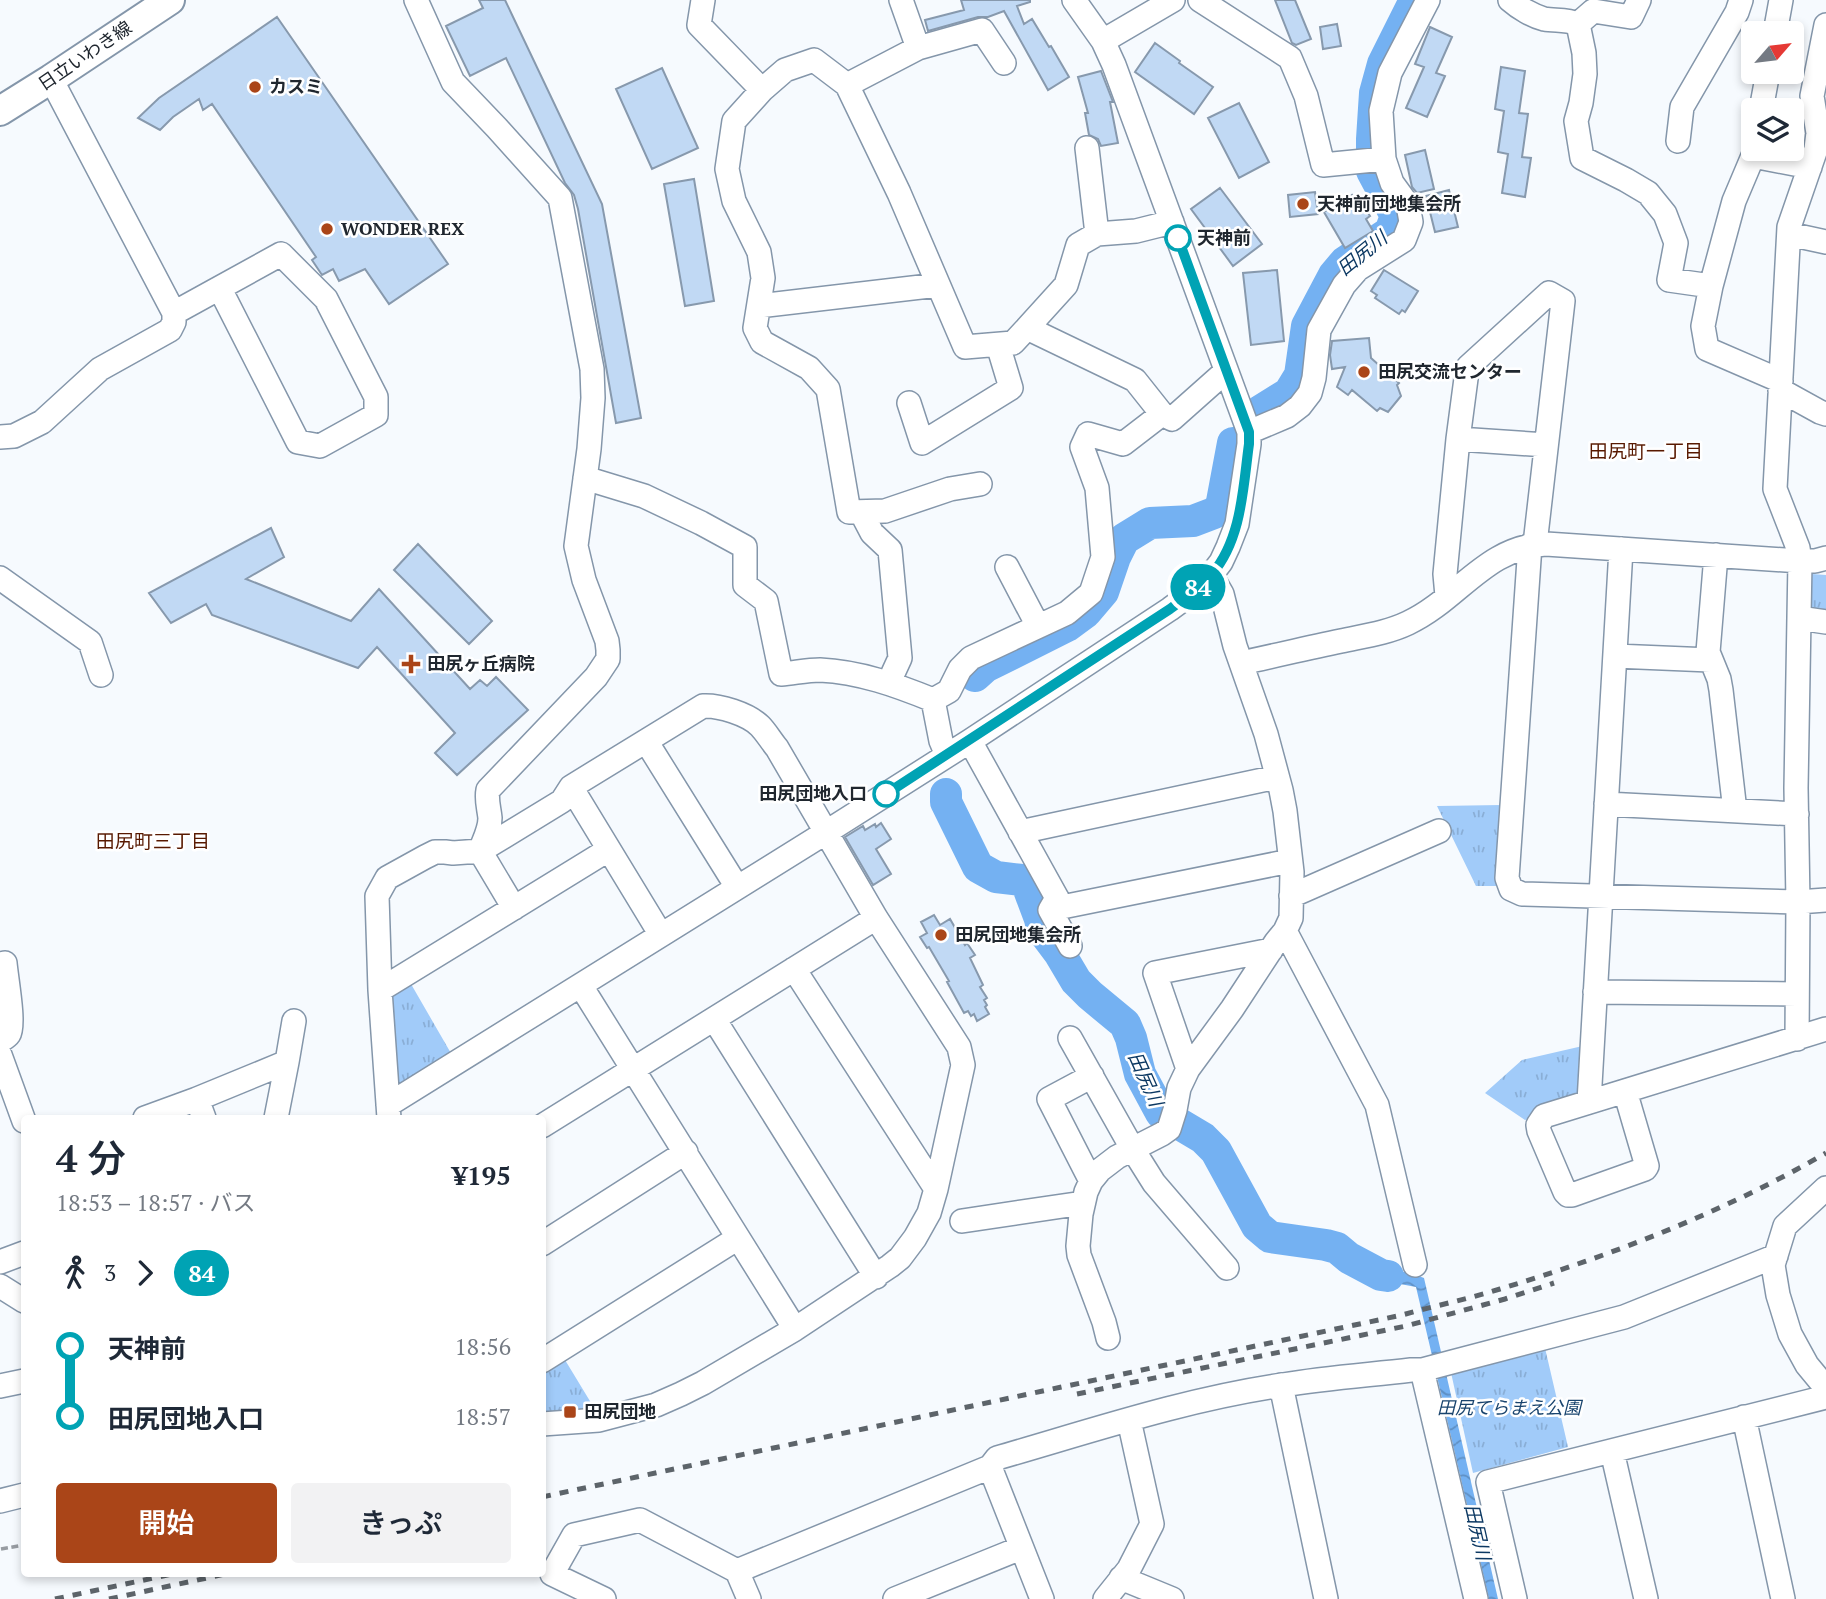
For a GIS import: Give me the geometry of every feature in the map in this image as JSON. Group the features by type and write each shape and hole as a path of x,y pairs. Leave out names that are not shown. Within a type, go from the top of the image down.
{"main road":[{"name":"日立いわき線","path":"0,111 170,0"}],"street":[{"path":"416,0 453,82 560,198 592,369 593,398 576,545 584,580 607,641 608,659 596,677 490,786 486,797 489,828 480,851"},
{"path":"703,0 699,25 762,90"},
{"path":"901,0 918,48"},
{"path":"546,1424 599,1420 656,1405 703,1383 795,1329 876,1277 900,1258 929,1213 936,1189 963,1065 959,1047 876,918 825,833 776,748 760,726 752,720 717,705 703,706 571,787 562,801 480,851 435,852 387,878 377,896 380,990 389,1112 581,986 737,887 825,833 970,741 1170,609 1211,575 1221,562 1237,524 1249,432 1114,65 1103,41 1074,0"},
{"path":"1103,41 1174,0"},
{"path":"1200,0 1290,58 1306,96 1323,166 1375,160"},
{"path":"1249,432 1287,416 1300,406 1310,393 1314,378 1319,331 1344,285 1358,270 1404,240 1410,222 1408,205 1375,160 1381,111 1391,72 1428,0"},
{"path":"1510,0 1542,18 1569,20 1578,24"},
{"path":"1578,24 1593,11 1631,17 1639,0"},
{"path":"1678,141 1682,107 1737,12 1741,0"},
{"path":"1778,21 1782,0"},
{"path":"1578,24 1584,52 1581,103 1576,121 1582,158 1648,193 1665,214 1676,243 1670,280 1711,286"},
{"path":"1797,1038 1800,561 1798,548 1775,489 1789,227 1817,141 1821,118 1813,89 1826,24"},
{"path":"847,85 918,48 982,30 1004,63"},
{"path":"980,484 950,489 885,511 849,512 828,389 809,368 762,342 755,328 763,278 759,252 734,201 727,169 734,121 762,90 786,70 814,60 847,85 899,193 965,347 1013,343 1066,285 1078,245 1097,234 1136,231 1172,222"},
{"path":"0,437 14,436 43,422 100,369 170,330 174,323 174,313 51,79"},
{"path":"1087,148 1097,234"},
{"path":"1750,161 1734,201 1711,286 1703,326 1707,349 1780,385 1826,414"},
{"path":"1788,161 1810,167"},
{"path":"1789,234 1826,242"},
{"path":"174,313 281,254 326,299 376,397 376,415 320,446 298,442 220,289"},
{"path":"759,306 938,285"},
{"path":"1447,596 1445,574 1468,367 1549,293 1563,301 1532,545 1507,878 1511,889 1522,894 1798,902 1826,900"},
{"path":"1027,328 1135,380 1162,414 1172,419 1226,371"},
{"path":"909,403 922,443 1011,388 998,345"},
{"path":"933,700 949,691 960,669 971,658 1067,613 1091,593 1103,557 1097,488 1082,447 1087,434 1123,444 1162,414"},
{"path":"1458,439 1546,445"},
{"path":"585,478 644,496 745,547 745,585 766,601 781,674 818,670 853,674 889,682 933,700"},
{"path":"861,512 873,533 890,550 900,658 889,682"},
{"path":"1241,663 1394,629 1426,613 1505,554 1532,545 1800,561 1826,558"},
{"path":"1589,1102 1621,549"},
{"path":"1716,555 1708,652 1721,690 1735,811"},
{"path":"1007,567 1038,626"},
{"path":"1108,1338 1078,1246 1083,1203 1091,1181 1100,1170 1132,1148 1162,1134 1171,1122 1179,1088 1188,1069 1285,932 1291,918 1290,861 1285,811 1278,777 1222,594 1211,575"},
{"path":"0,578 90,642 101,675"},
{"path":"1799,618 1826,622"},
{"path":"1615,656 1710,660"},
{"path":"933,700 941,741 947,755"},
{"path":"646,741 737,887"},
{"path":"970,741 1062,907 1290,861"},
{"path":"1020,832 1278,777"},
{"path":"571,787 661,935"},
{"path":"1606,804 1797,814"},
{"path":"1292,895 1439,831"},
{"path":"380,990 608,850"},
{"path":"480,851 514,908"},
{"path":"1057,898 1050,910 1070,946"},
{"path":"546,1124 876,918"},
{"path":"1285,932 1377,1105 1415,1265"},
{"path":"1188,1069 1155,973 1271,950"},
{"path":"0,964 5,963 11,1032 0,1041"},
{"path":"794,969 936,1189"},
{"path":"581,986 795,1329"},
{"path":"1595,992 1797,994"},
{"path":"714,1019 876,1277"},
{"path":"277,1115 294,1021"},
{"path":"1625,1091 1647,1166 1568,1195 1539,1131 1538,1125 1544,1116 1589,1102 1826,1029"},
{"path":"1070,1038 1154,1183 1227,1268"},
{"path":"0,1055 22,1115"},
{"path":"163,1115 200,1109 287,1062"},
{"path":"1091,1181 1049,1099 1092,1076"},
{"path":"546,1241 686,1152"},
{"path":"1826,1188 1785,1226 1773,1265 1778,1295 1790,1334 1807,1366 1826,1388"},
{"path":"961,1221 1083,1203"},
{"path":"546,1358 738,1238"},
{"path":"0,1262 21,1254"},
{"path":"737,1571 990,1467 997,1458 1203,1401 1281,1385 1432,1367 1624,1317 1776,1256"},
{"path":"0,1286 21,1299"},
{"path":"1432,1367 1476,1599"},
{"path":"0,1386 21,1382"},
{"path":"1281,1385 1326,1599"},
{"path":"1515,1599 1488,1482 1826,1397"},
{"path":"1745,1417 1783,1599"},
{"path":"1105,1599 1129,1569 1152,1524 1129,1420"},
{"path":"1612,1451 1646,1599"},
{"path":"990,1467 1042,1599"},
{"path":"0,1501 21,1496"},
{"path":"604,1599 552,1574 574,1535 640,1520 737,1571 749,1599"},
{"path":"895,1599 1021,1548"},
{"path":"1121,1578 1172,1599"}],"path":[{"path":"1,1549 21,1546"}],"green space":[{"path":"1812,574 1826,575 1826,612 1809,604"},
{"path":"1501,805 1497,886 1476,886 1437,806"},
{"path":"411,984 452,1055 401,1086 393,1079 387,1003 393,995"},
{"path":"1587,1045 1586,1100 1525,1120 1485,1093 1522,1060"},
{"name":"田尻てらまえ公園","path":"1545,1348 1568,1447 1473,1473 1450,1368"},
{"path":"562,1355 596,1411 546,1413 546,1366"}],"water":[{"path":"1352,1253 1384,1271 1408,1272 1424,1278 1498,1599 1489,1599 1416,1287 1379,1280 1347,1262"}],"building":[{"path":"479,0 505,0 602,204 641,418 616,423 574,195 565,183 506,58 470,76 446,26 483,8"},
{"path":"961,0 1030,0 1017,6 1024,24 1032,19 1069,77 1048,90 1004,11 928,31 925,20 964,10"},
{"path":"1275,0 1295,0 1311,39 1296,45 1292,43"},
{"path":"277,17 448,264 389,304 365,269 339,281 333,269 322,275 312,260 316,257 212,104 203,110 199,99 160,130 138,118 159,98"},
{"path":"1337,24 1341,46 1323,49 1320,27"},
{"path":"1430,27 1452,37 1436,73 1445,76 1427,117 1406,108 1424,67 1415,64"},
{"path":"1155,43 1213,87 1194,114 1135,72"},
{"path":"1501,67 1525,71 1519,113 1528,114 1522,157 1531,158 1525,197 1502,193 1508,154 1498,152 1504,111 1495,109"},
{"path":"662,68 698,148 652,169 616,89"},
{"path":"1101,71 1113,102 1110,102 1118,143 1101,146 1098,139 1089,135 1085,113 1088,113 1078,77"},
{"path":"1239,103 1269,162 1239,178 1208,118"},
{"path":"1425,150 1434,189 1417,193 1412,187 1405,155"},
{"path":"694,179 714,301 685,306 664,184"},
{"path":"1220,188 1262,244 1233,266 1191,209"},
{"path":"1449,190 1458,227 1435,232 1426,196"},
{"name":"天神前団地集会所","path":"1315,192 1318,214 1290,217 1288,195"},
{"path":"1352,195 1370,216 1366,219 1373,231 1345,248 1324,212"},
{"path":"1277,270 1284,341 1251,345 1243,273"},
{"path":"1384,270 1418,291 1405,312 1402,310 1399,314 1375,298 1377,295 1371,291"},
{"name":"田尻交流センター","path":"1369,338 1371,358 1399,383 1397,385 1401,396 1388,412 1380,408 1377,411 1352,390 1348,395 1337,387 1345,367 1332,369 1332,341"},
{"path":"271,528 284,557 246,579 351,621 379,589 470,689 480,680 487,686 496,677 528,710 457,775 435,753 455,733 377,647 358,668 212,615 206,604 171,623 149,593"},
{"path":"418,544 492,621 469,644 394,570"},
{"path":"881,823 891,839 876,849 891,874 873,885 845,837 863,826 865,830"},
{"path":"934,915 940,925 950,919 965,945 967,943 975,955 970,958 983,985 980,987 987,998 984,1000 989,1014 977,1021 974,1014 971,1016 968,1011 964,1013 947,982 949,981 920,937 927,933 921,922"}],"waterway":[{"name":"田尻川","path":"1260,411 1289,393 1300,375 1307,326 1334,275 1345,262 1390,232 1396,216 1372,171 1375,93 1383,64 1415,0"},
{"name":"田尻川","path":"975,676 985,667 1067,626 1086,612 1103,592 1124,539 1150,523 1193,521 1214,513 1221,507 1233,443"},
{"name":"田尻川","path":"946,794 946,802 978,867 996,877 1022,880 1028,887 1042,930 1076,981 1125,1024 1140,1074 1161,1113 1203,1138 1216,1151 1257,1226 1270,1237 1337,1248 1349,1258 1388,1276"}],"railway":[{"path":"546,1496 1402,1315 1476,1296 1626,1247 1708,1213 1826,1153"},
{"path":"1077,1394 1406,1326 1554,1283"},
{"path":"55,1599 158,1577"},
{"path":"109,1599 211,1577"}],"bus line":[{"name":"84","path":"886,794 1170,609 1211,575 1221,562 1237,524 1249,432 1178,238"}],"place":[{"name":"カスミ","path":"255,87"},
{"name":"天神前団地集会所","path":"1303,204"},
{"name":"WONDER REX","path":"327,229"},
{"name":"天神前","path":"1178,238"},
{"name":"田尻交流センター","path":"1364,372"},
{"name":"田尻ヶ丘病院","path":"411,664"},
{"name":"田尻団地入口","path":"886,794"},
{"name":"田尻団地集会所","path":"941,935"},
{"name":"田尻団地","path":"570,1412"}],"district":[{"name":"田尻町一丁目","path":"1646,451"},
{"name":"田尻町三丁目","path":"153,841"}]}
